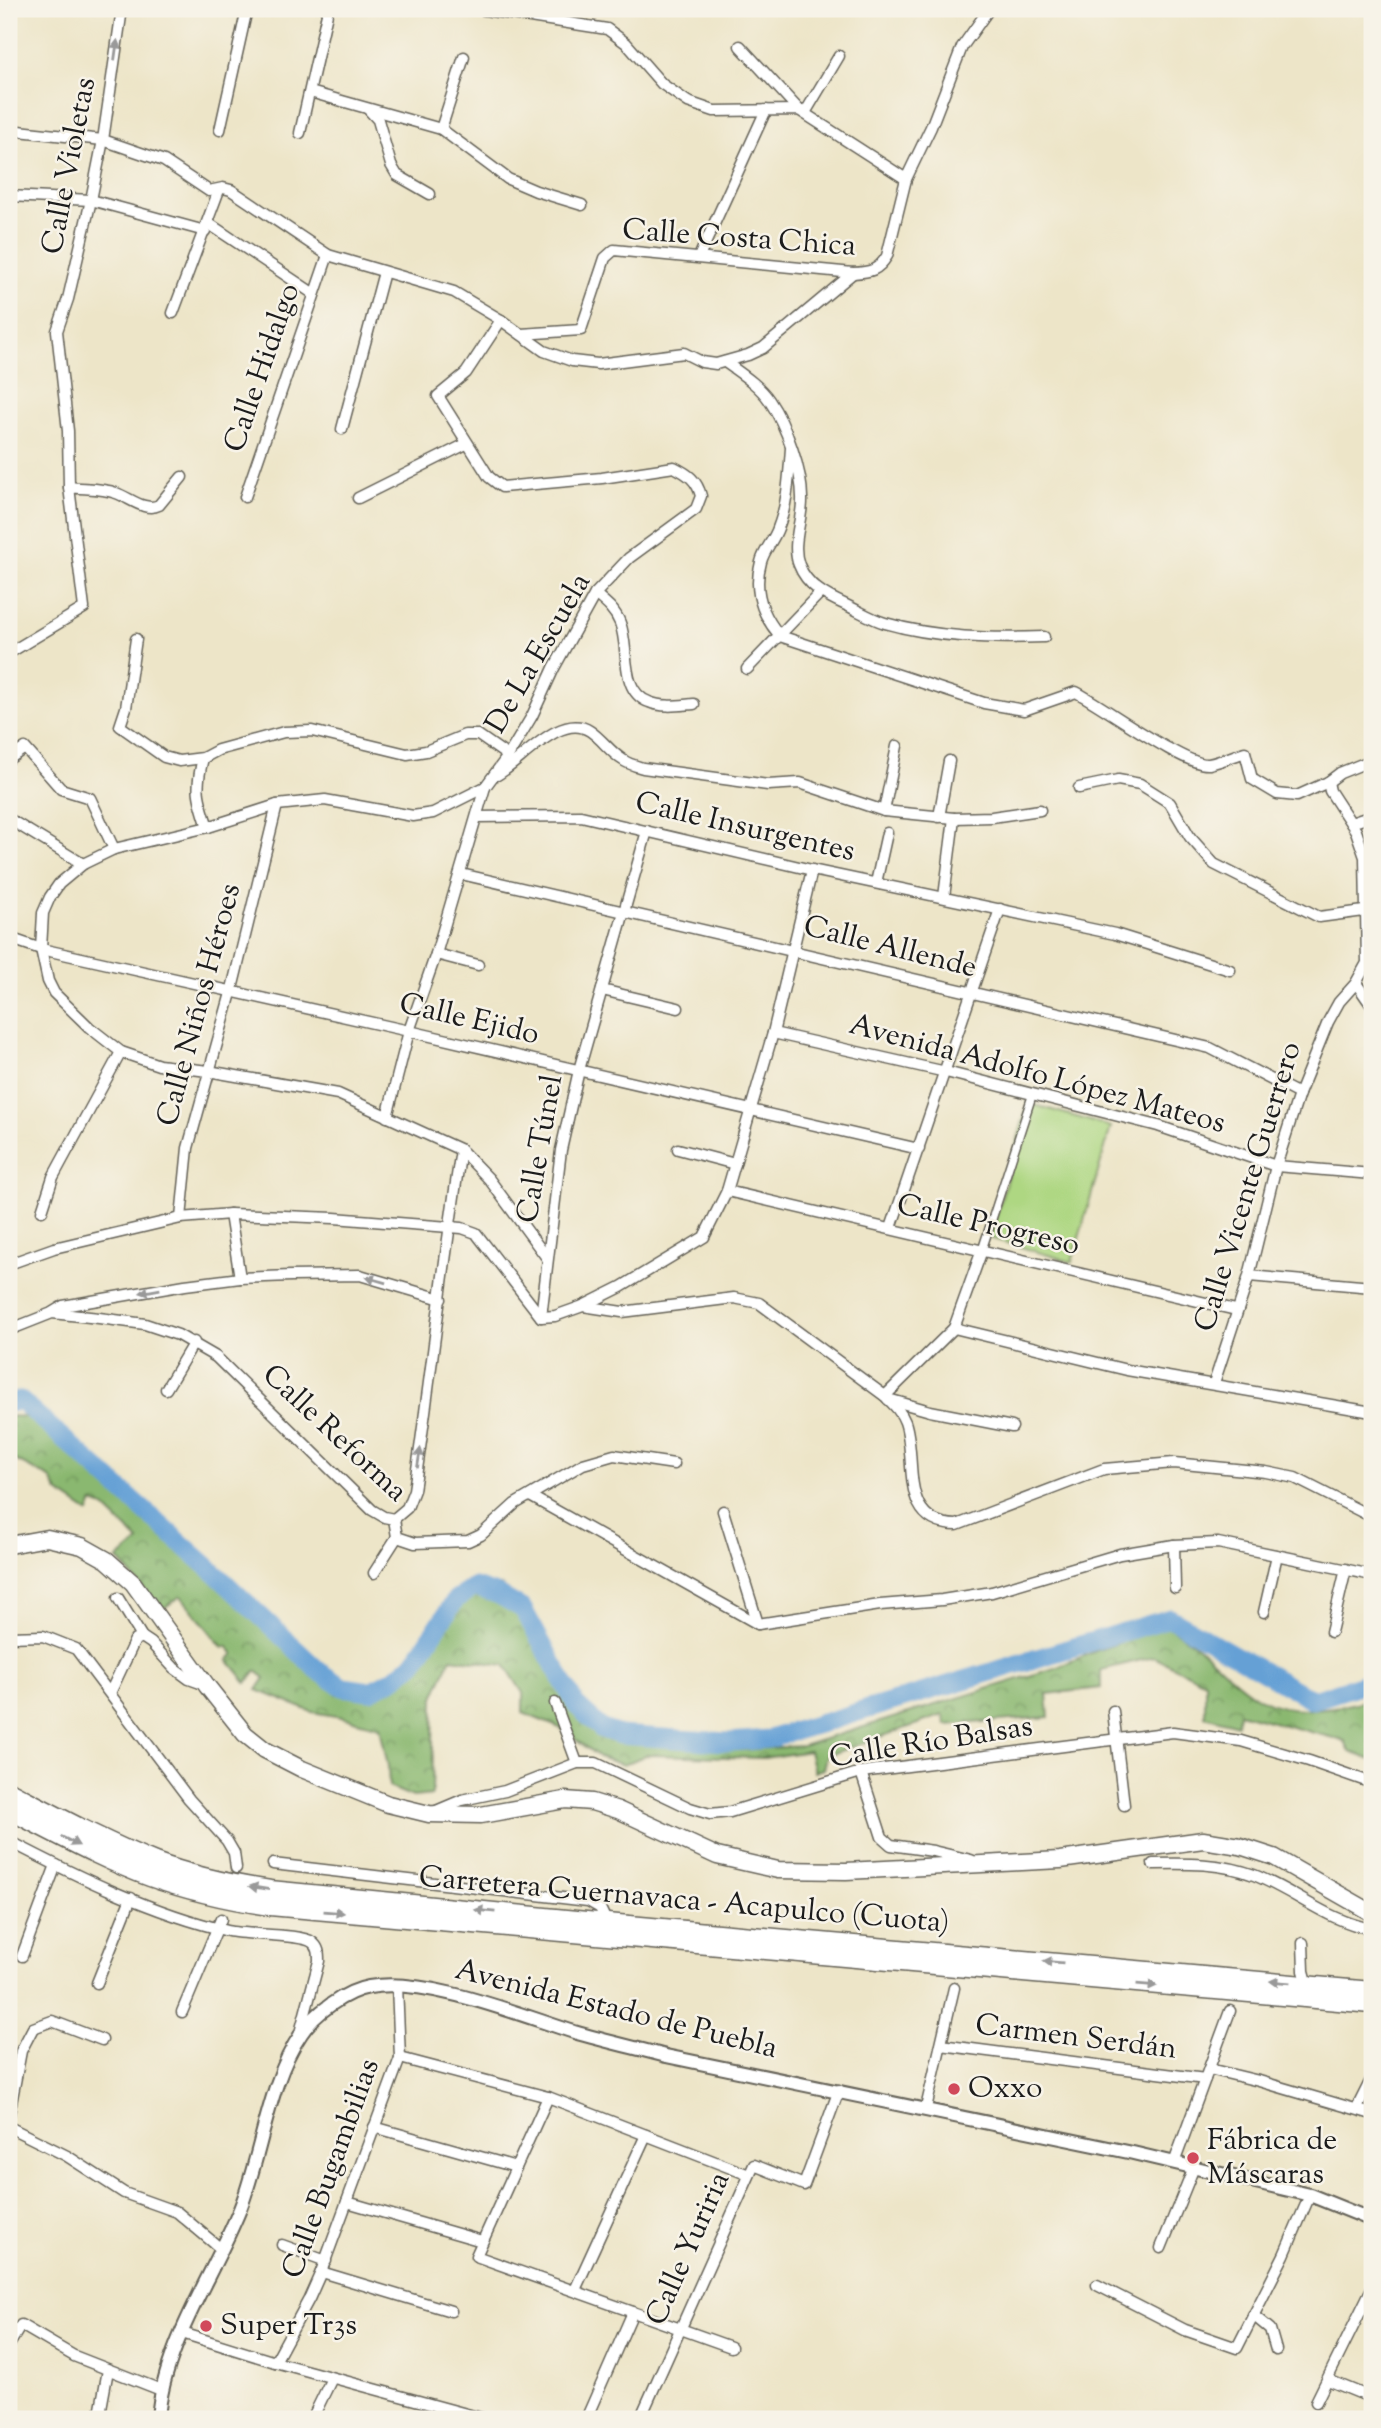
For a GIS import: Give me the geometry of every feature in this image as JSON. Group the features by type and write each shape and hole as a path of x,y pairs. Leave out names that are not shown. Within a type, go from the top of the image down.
{"highway":[{"name":"Carretera Cuernavaca - Acapulco (Cuota)","path":"9,1791 111,1843 155,1862 230,1884 270,1890 607,1923 1372,1991"},
{"name":"Carretera Cuernavaca - Acapulco (Cuota)","path":"9,1810 104,1858 149,1877 202,1893 270,1906 1372,2004"}],"main road":[{"path":"9,1545 47,1538 82,1546 107,1560 133,1583 207,1686 246,1734 265,1750 302,1769 388,1804 429,1814 481,1815 565,1800 592,1802 618,1810 718,1856 778,1871 846,1871 1060,1860 1203,1840 1240,1846 1274,1857 1372,1913"}],"street":[{"path":"9,18 11,9"},
{"name":"Calle Violetas","path":"69,486 68,431 57,331 68,299 91,200 103,140 122,9"},
{"path":"220,130 247,9"},
{"path":"300,133 328,9"},
{"path":"478,9 506,11 607,29 626,43 662,84 688,102 714,111 802,112"},
{"path":"740,46 802,112 906,179 931,127 962,47 989,9"},
{"path":"802,112 839,56"},
{"path":"441,129 464,57"},
{"path":"310,92 441,129 508,179 582,205"},
{"path":"367,107 378,120 391,165 397,175 430,194"},
{"path":"699,257 766,110"},
{"path":"9,130 103,140 164,160 204,189 231,190 328,255 454,292 501,320 544,351 572,360 598,364 684,353 710,364 725,362 763,348 853,273"},
{"name":"Calle Costa Chica","path":"520,334 582,330 605,258 614,250 853,273 868,272 881,266 887,256 906,179"},
{"path":"173,313 219,190"},
{"path":"9,196 91,200 206,227 314,294"},
{"name":"Calle Hidalgo","path":"245,497 328,255"},
{"path":"342,429 384,272"},
{"path":"358,498 466,444 438,397 466,373 501,320"},
{"path":"725,362 769,400 791,448 801,477 803,502 796,552 800,566 820,593 883,623 933,633 989,639 1044,637"},
{"name":"De La Escuela","path":"466,444 489,477 502,486 602,478 674,467 698,484 701,496 696,509 629,558 595,594 554,668 532,716 508,757 485,787"},
{"path":"791,448 785,506 778,530 761,560 757,590 768,621 780,636 984,703 1010,708 1024,710 1076,692 1100,704 1183,757 1206,764 1245,752 1252,779 1277,794 1297,796 1328,782 1340,773 1372,760"},
{"path":"9,653 84,608 69,486 114,492 154,508 182,477"},
{"path":"747,669 820,593"},
{"path":"595,594 614,609 622,626 628,669 635,693 648,702 662,705 694,704"},
{"path":"136,639 126,708 120,726 164,757 179,761 203,758 218,750 284,732 312,731 407,754 426,751 465,735 478,735 508,757"},
{"path":"493,777 510,769 554,731 571,725 587,729 624,761 643,768 768,785 800,783 884,811 939,817 992,817 1040,810"},
{"path":"884,811 897,746"},
{"path":"10,756 25,748 61,789 90,798 114,849"},
{"path":"203,758 197,782 198,796 208,827"},
{"path":"939,817 949,761"},
{"path":"1079,788 1118,780 1140,784 1170,803 1190,837 1214,864 1319,917 1364,911"},
{"name":"Calle Vicente Guerrero","path":"1214,1383 1248,1276 1276,1166 1299,1094 1328,1022 1367,963 1365,857 1351,823 1330,791 1328,782"},
{"path":"485,787 433,813 412,816 325,800 277,806 208,827 114,849 83,864 59,884 43,913 41,949 48,981 54,993 89,1027 121,1052 159,1065 338,1094 461,1150 489,1180 547,1258"},
{"path":"387,1117 409,1031 461,874 485,787"},
{"name":"Calle Niños Héroes","path":"181,1218 188,1148 231,993 277,806"},
{"name":"Calle Insurgentes","path":"477,817 581,816 812,870 1115,934 1230,970"},
{"path":"1351,823 1372,816"},
{"path":"944,897 954,818"},
{"path":"9,819 83,864"},
{"name":"Calle Túnel","path":"541,1317 561,1150 579,1070 648,831"},
{"path":"876,883 887,833"},
{"path":"9,1264 54,1248 181,1218 230,1214 334,1218 462,1228 476,1233 541,1317 555,1316 583,1306 621,1287 704,1237 727,1191 735,1164 773,1033 812,870"},
{"name":"Calle Allende","path":"461,874 1210,1048 1299,1094"},
{"path":"891,1228 1000,908"},
{"name":"Calle Ejido","path":"9,938 41,949 919,1149"},
{"path":"436,954 478,965"},
{"path":"1356,983 1372,1006"},
{"path":"602,990 678,1007"},
{"name":"Avenida Adolfo López Mateos","path":"773,1033 946,1072 1158,1126 1276,1166 1372,1174"},
{"path":"42,1211 54,1177 121,1052"},
{"path":"886,1397 954,1328 1032,1096"},
{"path":"678,1149 735,1164"},
{"path":"394,1519 407,1508 414,1490 461,1150"},
{"name":"Calle Progreso","path":"727,1191 1236,1310"},
{"path":"230,1214 240,1278"},
{"path":"52,1313 63,1306 240,1278 359,1275 441,1299"},
{"path":"1248,1276 1372,1287"},
{"path":"583,1306 622,1312 734,1298 759,1303 886,1397 899,1410 905,1423 911,1477 920,1507 929,1519 942,1525 957,1525 1104,1469 1174,1463 1266,1472 1295,1478 1372,1517"},
{"name":"Calle Reforma","path":"9,1330 52,1313 145,1324 194,1342 216,1356 372,1510 394,1519 397,1536 415,1543 468,1541 481,1535 515,1504 583,1464 614,1455 674,1464"},
{"path":"954,1328 1127,1370 1372,1412"},
{"path":"166,1389 194,1342"},
{"path":"886,1397 930,1411 1012,1427"},
{"path":"530,1496 758,1624 880,1605 942,1600 992,1592 1120,1554 1174,1545 1218,1543 1372,1575"},
{"path":"723,1511 758,1624"},
{"path":"374,1573 397,1536"},
{"path":"1174,1545 1175,1588"},
{"path":"1264,1612 1277,1555"},
{"path":"1331,1632 1346,1569"},
{"path":"118,1598 142,1637 182,1674 207,1686"},
{"path":"9,1637 43,1636 76,1649 189,1799 227,1841 234,1853 236,1868"},
{"path":"110,1693 135,1640 142,1637"},
{"path":"429,1814 461,1800 505,1791 577,1763 555,1703"},
{"path":"1113,1711 1124,1805"},
{"name":"Calle Río Balsas","path":"577,1763 596,1763 690,1808 710,1814 730,1812 861,1772 1173,1732 1241,1741 1372,1783"},
{"path":"861,1772 882,1837 891,1845 933,1851 985,1864"},
{"path":"9,1841 55,1865 131,1898 248,1935 304,1938 314,1943 319,1950 319,1961 300,2035"},
{"path":"273,1864 588,1901 600,1908 607,1923"},
{"path":"1153,1864 1219,1866 1254,1875 1318,1909 1372,1929"},
{"path":"22,1956 55,1865"},
{"path":"97,1983 131,1898"},
{"path":"182,2012 219,1924"},
{"path":"1303,1943 1304,1972 1308,1985"},
{"name":"Avenida Estado de Puebla","path":"158,2419 161,2389 182,2333 240,2208 284,2066 300,2035 312,2021 344,1997 366,1987 397,1985 453,1995 591,2037 666,2056 926,2108 1310,2195 1372,2220"},
{"name":"Calle Bugambilias","path":"275,2362 326,2261 400,2058 397,1985"},
{"path":"926,2108 954,1988"},
{"path":"1174,2163 1230,2011"},
{"path":"9,2114 21,2051 33,2028 52,2021 102,2040"},
{"name":"Carmen Serdán","path":"941,2045 1205,2079"},
{"path":"400,2058 548,2097 749,2175"},
{"path":"1209,2069 1372,2114"},
{"path":"1357,2108 1372,2078"},
{"name":"Calle Yuriria","path":"639,2419 754,2165 804,2185 839,2090"},
{"path":"548,2097 476,2256 732,2347"},
{"path":"9,2127 67,2156 124,2193 177,2212 221,2249"},
{"path":"374,2127 516,2167"},
{"path":"575,2290 646,2135"},
{"path":"1161,2248 1194,2167"},
{"path":"1097,2285 1185,2330 1237,2348 1284,2255 1310,2195"},
{"path":"347,2202 482,2241"},
{"path":"282,2245 326,2261"},
{"path":"321,2272 451,2311"},
{"path":"1316,2402 1372,2288"},
{"path":"586,2419 633,2312"},
{"path":"1253,2315 1270,2329 1276,2350"},
{"path":"9,2345 21,2325 74,2356 161,2389"},
{"path":"182,2333 275,2362 485,2419"},
{"path":"99,2419 108,2370"},
{"path":"312,2419 332,2378"},
{"path":"1328,2380 1372,2397"},
{"path":"435,2419 441,2407"}],"green space":[{"path":"1028,1103 1111,1127 1072,1262 990,1238"},
{"path":"9,1416 33,1417 72,1439 201,1570 310,1670 331,1682 369,1689 387,1686 403,1676 421,1656 435,1630 455,1603 477,1586 501,1586 519,1602 535,1626 565,1697 585,1718 607,1729 736,1750 802,1746 1055,1668 1167,1626 1195,1644 1244,1688 1273,1704 1316,1709 1372,1699 1372,1760 1350,1752 1345,1741 1239,1713 1237,1725 1205,1716 1205,1682 1154,1657 1101,1670 1101,1688 1047,1694 1049,1717 946,1725 943,1715 826,1756 823,1769 814,1772 809,1751 764,1758 646,1755 623,1765 599,1757 560,1728 523,1713 523,1693 505,1665 451,1658 434,1697 432,1795 413,1797 389,1787 388,1766 380,1727 312,1712 257,1690 265,1678 256,1671 247,1683 228,1660 234,1654 227,1646 223,1648 181,1596 161,1610 118,1559 139,1541 104,1507 93,1503 89,1513 58,1492 50,1478 9,1457"}],"waterway":[{"path":"9,1403 20,1400 217,1575 320,1672 343,1687 370,1691 392,1680 414,1663 456,1599 475,1587 499,1595 523,1609 576,1705 602,1729 620,1735 730,1742 769,1739 1170,1618 1313,1700 1372,1681"}],"place":[{"name":"Oxxo","path":"954,2089"},
{"name":"Fábrica de Máscaras","path":"1193,2158"},
{"name":"Super Tr3s","path":"206,2326"}]}
